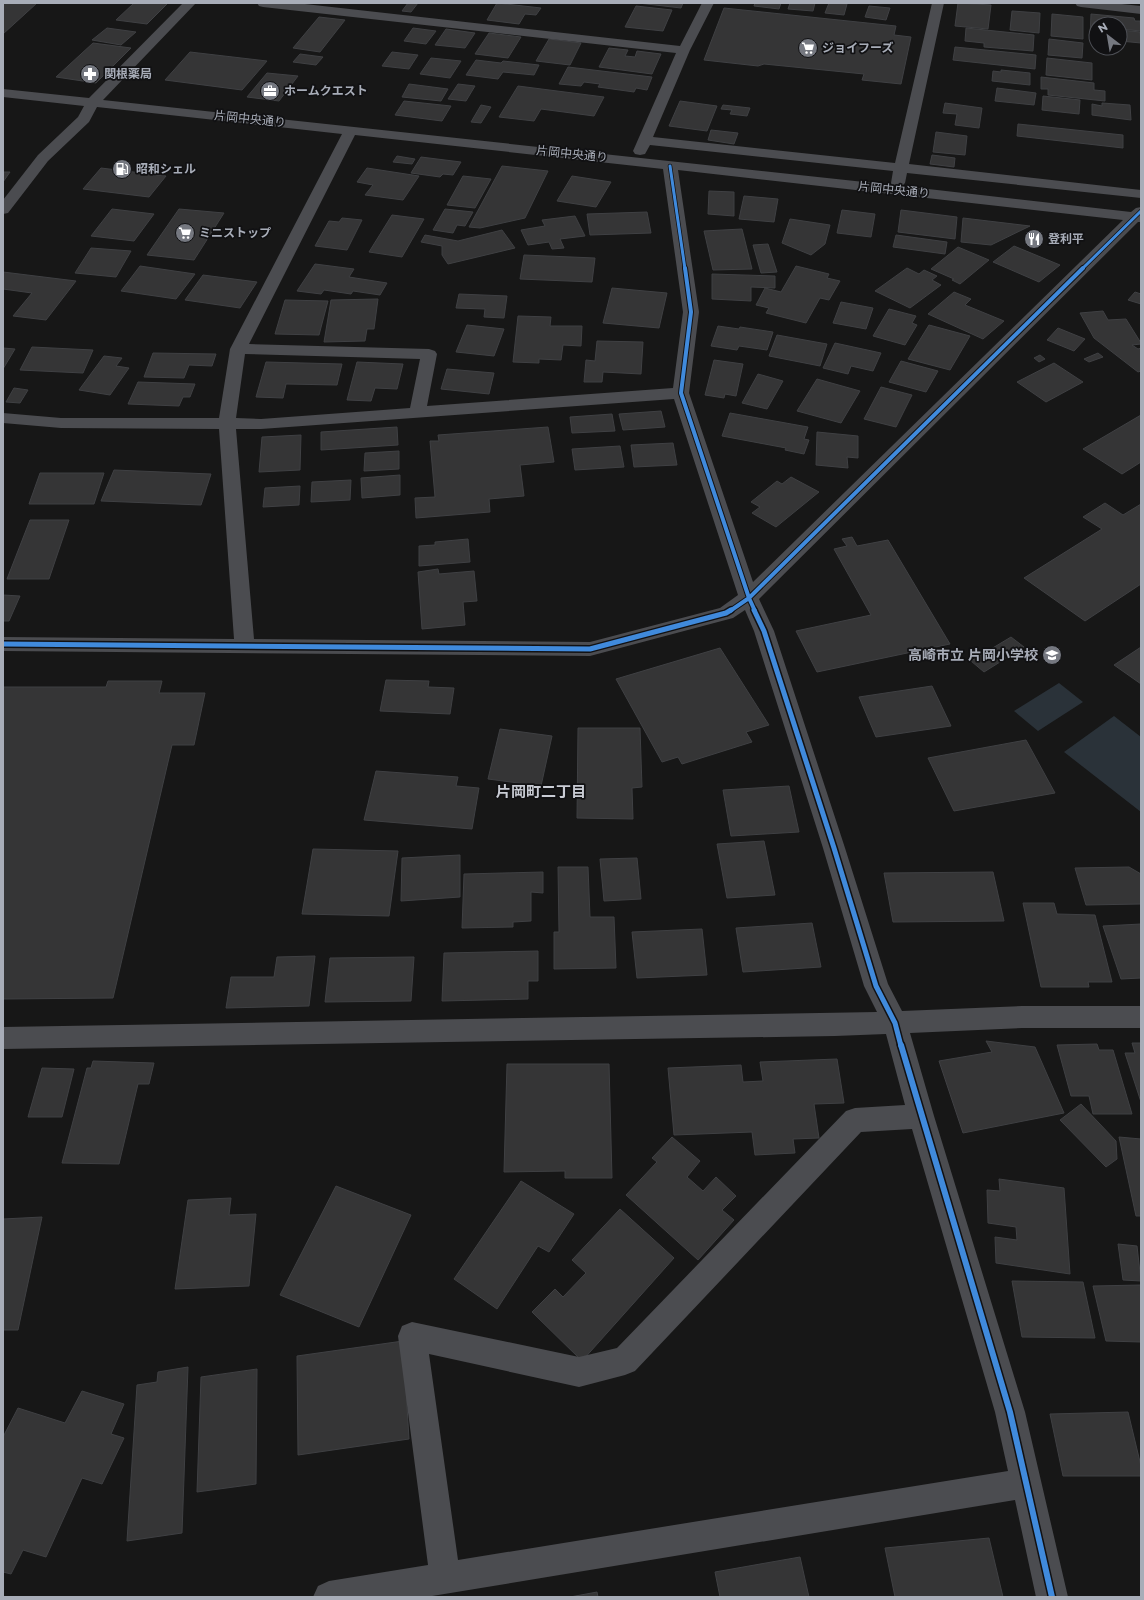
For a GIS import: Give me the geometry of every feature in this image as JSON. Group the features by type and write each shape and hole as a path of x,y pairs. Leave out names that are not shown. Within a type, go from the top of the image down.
{"street":[{"path":"3,210 43,158 84,119 93,102 190,3"},
{"path":"263,3 684,50"},
{"path":"634,161 646,140 684,50 708,3"},
{"path":"897,190 938,3"},
{"path":"1081,3 1141,10"},
{"name":"片岡中央通り","path":"3,93 670,166 1138,215"},
{"path":"244,647 243,607 227,424 238,349 351,130"},
{"path":"646,140 1141,194"},
{"path":"670,166 691,312 681,393 749,598 764,631 834,848 876,986 896,1023 922,1116 1010,1412 1052,1597"},
{"path":"3,644 590,649 726,613 749,598 1138,215"},
{"path":"238,349 429,354 417,413"},
{"path":"3,418 61,423 261,424 681,393"},
{"path":"3,1038 301,1035 552,1029 835,1025 1022,1017 1141,1017"},
{"path":"445,1577 412,1336 579,1372 625,1361 855,1120 922,1116"},
{"path":"329,1597 1026,1483"}],"shaded area":[{"path":"1059,683 1083,702 1038,731 1014,711"},
{"path":"1114,716 1141,737 1141,812 1064,752"}],"building":[{"path":"3,3 37,3 3,34"},
{"path":"134,3 168,3 147,24 116,20"},
{"path":"408,3 418,3 411,12 402,11"},
{"path":"497,3 541,8 536,15 525,14 519,24 487,20"},
{"path":"638,3 683,3 681,8"},
{"path":"755,3 781,3 779,9 754,6"},
{"path":"790,3 815,3 813,11 788,9"},
{"path":"829,3 847,4 844,15 825,13"},
{"path":"958,3 991,5 988,29 955,26"},
{"path":"636,6 672,10 663,31 625,27"},
{"path":"869,6 890,8 886,20 865,17"},
{"name":"ジョイフーズ","path":"724,8 896,26 894,35 911,37 901,84 862,80 864,74 764,64 758,66 704,60"},
{"path":"1012,11 1040,13 1039,33 1010,30"},
{"path":"1052,14 1083,17 1083,39 1051,36"},
{"path":"1091,14 1112,16 1091,16"},
{"path":"319,17 345,20 320,52 293,48"},
{"path":"1128,17 1134,18 1135,21 1140,21 1141,31 1128,30"},
{"path":"107,28 136,32 121,45 92,40"},
{"path":"413,28 436,31 426,44 404,41"},
{"path":"966,28 1034,35 1033,51 984,47 984,43 965,41"},
{"path":"446,29 475,33 465,48 435,45"},
{"path":"1128,31 1140,32 1141,43 1128,42"},
{"path":"489,33 521,37 508,58 475,54"},
{"path":"549,39 581,43 570,65 536,61"},
{"path":"1049,39 1083,43 1082,58 1048,55"},
{"path":"93,43 131,48 96,83 56,77"},
{"path":"955,47 1036,55 1035,69 953,60"},
{"path":"609,48 628,50 625,56 635,57 637,51 661,54 652,74 599,67"},
{"path":"190,52 267,61 242,90 165,80"},
{"path":"392,52 418,55 409,69 382,66"},
{"path":"300,54 323,57 316,65 293,62"},
{"path":"431,58 461,61 450,78 420,74"},
{"path":"1047,58 1092,63 1092,80 1046,75"},
{"path":"476,60 539,65 534,75 503,72 498,79 466,75"},
{"path":"568,67 652,77 647,90 636,88 634,92 598,87 600,84 584,82 581,86 559,84"},
{"path":"1001,70 1030,73 1030,85 992,81 993,71 1001,72"},
{"path":"267,73 298,76 279,101 247,97"},
{"path":"1041,77 1094,83 1094,90 1105,91 1105,101 1048,95 1048,89 1041,89"},
{"path":"409,84 448,89 441,101 402,97"},
{"path":"458,84 475,86 466,101 448,99"},
{"path":"518,86 604,97 594,116 541,109 534,121 499,117"},
{"path":"997,88 1036,93 1034,105 995,101"},
{"path":"1043,96 1080,100 1079,114 1042,110"},
{"path":"404,101 451,106 442,121 395,115"},
{"path":"680,101 717,106 707,131 669,126"},
{"path":"945,103 982,108 979,128 955,125 957,114 943,113"},
{"path":"1102,103 1130,105 1131,120 1092,115 1092,104 1102,106"},
{"path":"481,105 491,107 481,123 471,122"},
{"path":"723,105 750,108 747,116 730,114 732,110 721,109"},
{"path":"1018,124 1123,135 1123,148 1017,136"},
{"path":"711,130 738,133 734,144 708,140"},
{"path":"936,132 967,136 965,155 933,152"},
{"path":"932,155 955,158 954,167 930,164"},
{"path":"397,156 415,159 412,164 393,162"},
{"path":"421,157 461,162 453,175 443,174 440,177 411,173"},
{"path":"502,166 548,171 525,218 480,228 469,227"},
{"path":"101,168 166,176 149,197 83,189"},
{"path":"367,168 419,176 403,200 365,195 373,185 357,182"},
{"path":"3,172 10,172 3,182"},
{"path":"463,176 491,179 475,208 447,205"},
{"path":"572,176 611,182 596,207 557,201"},
{"path":"709,191 734,192 734,216 708,214"},
{"path":"744,196 778,199 774,222 739,219"},
{"path":"112,209 154,214 134,241 91,236"},
{"path":"179,209 224,213 194,260 147,255"},
{"path":"445,209 473,212 465,226 457,225 453,233 433,230"},
{"path":"842,210 875,214 871,237 837,233"},
{"path":"901,210 957,217 955,239 898,232"},
{"path":"647,212 651,233 590,235 587,214"},
{"path":"392,215 424,219 402,257 369,252"},
{"path":"575,216 585,236 560,239 564,248 552,249 549,242 528,245 521,230 545,226 542,220"},
{"path":"342,218 362,220 347,250 315,246 329,221 339,222"},
{"path":"963,218 1030,226 991,245 961,242"},
{"path":"790,219 830,225 825,244 811,255 782,243"},
{"path":"742,229 752,269 713,270 704,231"},
{"path":"502,230 515,248 448,264 442,255 442,246 421,242 425,235 458,241"},
{"path":"896,235 947,242 945,254 893,247"},
{"path":"768,244 777,272 761,273 753,245"},
{"path":"1014,246 1060,265 1039,282 993,262"},
{"path":"958,247 989,260 960,284 952,280 954,279 931,269"},
{"path":"91,248 131,251 116,277 75,273"},
{"path":"524,255 595,258 592,282 520,279"},
{"path":"315,264 354,269 349,277 387,283 380,295 353,291 351,294 324,290 321,294 297,291"},
{"path":"140,266 195,274 176,299 121,291"},
{"path":"796,266 829,274 827,278 840,281 829,300 820,298 806,323 766,313 769,308 756,305 765,288 781,292"},
{"path":"907,268 919,274 924,270 937,276 932,280 941,285 910,308 875,291"},
{"path":"3,272 76,281 46,320 13,316 32,293 3,289"},
{"path":"712,274 775,276 775,288 751,287 751,301 712,299"},
{"path":"203,275 257,282 240,308 185,300"},
{"path":"612,288 667,293 659,328 603,323"},
{"path":"954,292 971,299 965,305 1004,321 983,339 928,314"},
{"path":"1135,292 1141,294 1141,304 1128,300"},
{"path":"459,294 507,296 504,318 484,317 485,309 456,308"},
{"path":"378,299 374,329 367,329 365,341 324,342 331,300"},
{"path":"285,300 328,301 319,335 275,334"},
{"path":"841,302 873,308 866,329 833,323"},
{"path":"889,309 916,316 912,323 917,325 905,345 873,336"},
{"path":"1103,311 1108,320 1126,319 1141,343 1132,345 1138,349 1141,348 1141,371 1138,372 1094,338 1080,313"},
{"path":"518,316 551,317 550,326 582,326 581,346 563,345 561,360 539,359 539,363 513,362"},
{"path":"467,325 504,329 494,356 456,352"},
{"path":"929,325 970,336 950,370 908,359"},
{"path":"718,326 739,329 740,327 773,332 767,350 739,346 737,350 711,346"},
{"path":"1058,328 1085,339 1074,351 1047,340"},
{"path":"777,335 827,344 820,366 769,356"},
{"path":"597,341 643,342 641,374 603,372 602,382 584,382 586,360 595,361"},
{"path":"835,343 881,353 873,371 851,366 848,374 823,368"},
{"path":"32,347 93,350 83,373 20,370"},
{"path":"3,348 15,349 3,369"},
{"path":"153,353 216,354 212,366 189,365 184,378 144,377"},
{"path":"1098,353 1103,357 1089,362 1084,359"},
{"path":"1040,355 1045,359 1039,362 1034,358"},
{"path":"104,356 122,358 116,366 129,368 110,395 79,390"},
{"path":"714,360 743,364 736,396 725,394 724,398 705,395"},
{"path":"901,361 938,371 926,392 889,382"},
{"path":"266,362 342,364 337,385 286,384 283,398 256,397"},
{"path":"357,362 403,364 397,389 375,388 371,401 347,400"},
{"path":"1054,363 1083,382 1046,402 1017,382"},
{"path":"447,369 494,373 489,394 441,389"},
{"path":"758,374 783,381 767,409 742,403"},
{"path":"817,379 860,391 841,423 797,411"},
{"path":"138,382 195,384 190,397 183,397 179,406 128,404"},
{"path":"881,387 912,395 896,427 864,419"},
{"path":"14,388 28,390 20,403 6,402"},
{"path":"661,411 665,427 623,430 619,414"},
{"path":"730,413 808,427 804,439 809,440 804,454 785,450 786,448 722,436"},
{"path":"612,414 615,431 572,433 570,417"},
{"path":"1141,415 1141,462 1122,474 1083,449"},
{"path":"397,427 398,445 321,450 321,432"},
{"path":"548,427 554,462 520,465 524,496 489,499 490,512 416,518 415,498 435,497 430,441 439,441 438,435"},
{"path":"817,432 858,436 858,458 847,457 848,468 816,465"},
{"path":"301,435 300,470 259,472 262,437"},
{"path":"673,443 677,465 634,467 631,445"},
{"path":"620,446 624,467 575,470 572,449"},
{"path":"399,451 399,469 364,471 365,453"},
{"path":"114,470 211,474 201,505 101,501"},
{"path":"40,473 104,473 94,504 29,504"},
{"path":"400,475 400,495 362,498 361,478"},
{"path":"791,477 819,492 776,527 752,513 760,507 751,502 777,481 782,484"},
{"path":"351,480 350,500 311,502 312,482"},
{"path":"300,486 299,505 263,507 265,488"},
{"path":"1105,503 1123,515 1141,504 1141,584 1085,621 1024,578 1102,529 1083,517"},
{"path":"30,520 69,520 49,579 7,579"},
{"path":"852,537 857,546 888,540 950,644 817,672 796,631 871,615 834,549 847,546 842,539"},
{"path":"468,539 470,562 419,566 419,546 435,545 435,542"},
{"path":"438,569 439,574 474,571 477,601 463,602 465,625 422,629 418,572"},
{"path":"3,595 20,596 9,621 3,621"},
{"path":"1011,637 1024,647 984,672 971,661"},
{"path":"1141,647 1141,684 1114,665"},
{"path":"720,648 769,725 746,732 752,742 682,764 678,757 662,762 616,679"},
{"path":"386,680 429,681 428,687 454,688 450,714 380,711"},
{"path":"108,681 162,681 159,693 205,693 194,745 172,745 113,998 3,999 3,687 106,687"},
{"path":"932,686 951,726 876,737 859,697"},
{"path":"578,728 640,728 642,787 632,788 633,819 577,818"},
{"path":"500,729 552,736 541,786 488,779"},
{"path":"1026,740 1055,793 954,811 928,758"},
{"path":"376,771 458,777 456,786 479,788 472,829 364,820"},
{"path":"789,786 799,832 731,836 723,790"},
{"path":"764,841 775,895 727,898 717,844"},
{"path":"313,849 398,851 389,916 302,914"},
{"path":"460,855 460,897 401,901 402,858"},
{"path":"637,858 641,899 604,901 600,859"},
{"path":"558,867 588,867 590,917 614,917 616,968 554,969 554,932 559,932"},
{"path":"1129,867 1141,874 1141,904 1086,905 1075,868"},
{"path":"543,872 543,893 531,892 531,921 513,922 513,927 462,928 464,874"},
{"path":"993,872 1004,921 893,922 884,873"},
{"path":"1023,903 1054,903 1057,914 1095,915 1112,982 1088,982 1089,987 1041,987"},
{"path":"812,923 821,967 743,972 736,928"},
{"path":"1141,924 1141,978 1121,979 1103,926"},
{"path":"702,929 707,975 637,978 632,932"},
{"path":"538,951 538,981 528,981 528,999 442,1001 444,953"},
{"path":"315,956 309,1006 226,1008 231,977 274,977 277,957"},
{"path":"414,957 411,1001 325,1002 330,958"},
{"path":"986,1041 1035,1047 1064,1113 963,1133 939,1061 992,1052"},
{"path":"1132,1043 1141,1043 1141,1102 1125,1053 1135,1053"},
{"path":"1097,1044 1099,1050 1113,1050 1132,1114 1093,1114 1089,1096 1071,1096 1057,1045"},
{"path":"837,1059 844,1103 814,1104 819,1138 793,1139 795,1153 755,1155 752,1132 674,1135 668,1068 741,1065 743,1082 763,1081 760,1062"},
{"path":"93,1061 154,1063 149,1084 138,1084 119,1164 62,1163 87,1068 91,1068"},
{"path":"507,1064 609,1064 612,1178 565,1178 565,1171 504,1172"},
{"path":"42,1068 74,1069 62,1117 28,1117"},
{"path":"1081,1104 1116,1141 1117,1159 1106,1167 1060,1120"},
{"path":"672,1137 700,1161 687,1177 703,1191 716,1177 736,1196 722,1210 734,1220 698,1260 626,1195 657,1162 652,1158"},
{"path":"1119,1137 1141,1139 1141,1216 1136,1216"},
{"path":"999,1179 1064,1188 1070,1274 996,1263 995,1237 1017,1240 1016,1227 988,1223 987,1190 1000,1191"},
{"path":"521,1181 574,1214 549,1252 538,1246 497,1309 454,1279"},
{"path":"336,1186 411,1215 359,1327 280,1295"},
{"path":"231,1198 229,1215 256,1214 249,1286 175,1289 188,1200"},
{"path":"620,1209 674,1258 582,1361 532,1312 555,1289 563,1297 586,1273 572,1260"},
{"path":"42,1217 18,1330 3,1330 3,1219"},
{"path":"1118,1244 1137,1246 1141,1281 1123,1280"},
{"path":"1012,1281 1083,1282 1095,1338 1022,1337"},
{"path":"1141,1285 1141,1342 1106,1341 1093,1286"},
{"path":"403,1341 409,1439 298,1455 297,1356"},
{"path":"188,1367 182,1533 127,1541 137,1385 157,1382 158,1372"},
{"path":"257,1369 256,1484 197,1492 201,1377"},
{"path":"82,1391 124,1404 111,1434 124,1438 102,1484 82,1478 46,1557 23,1550 11,1574 3,1572 3,1437 18,1408 65,1423"},
{"path":"1128,1412 1141,1466 1141,1476 1063,1476 1050,1414"},
{"path":"989,1538 1003,1597 895,1597 885,1548"},
{"path":"800,1557 809,1597 720,1597 715,1572"},
{"path":"597,1592 598,1597 570,1597"}],"cycle path":[{"path":"670,166 691,312 681,393 749,598 764,631 834,848 876,986 895,1023 921,1116 1010,1412 1052,1597"},
{"path":"3,644 590,649 726,613 749,598 1141,211"}],"place":[{"name":"ジョイフーズ","path":"808,48"},
{"name":"関根薬局","path":"90,74"},
{"name":"ホームクエスト","path":"270,91"},
{"name":"昭和シェル","path":"122,169"},
{"name":"ミニストップ","path":"185,233"},
{"name":"登利平","path":"1034,239"},
{"name":"高崎市立 片岡小学校","path":"1052,655"}],"district":[{"name":"片岡町二丁目","path":"541,792"}]}
